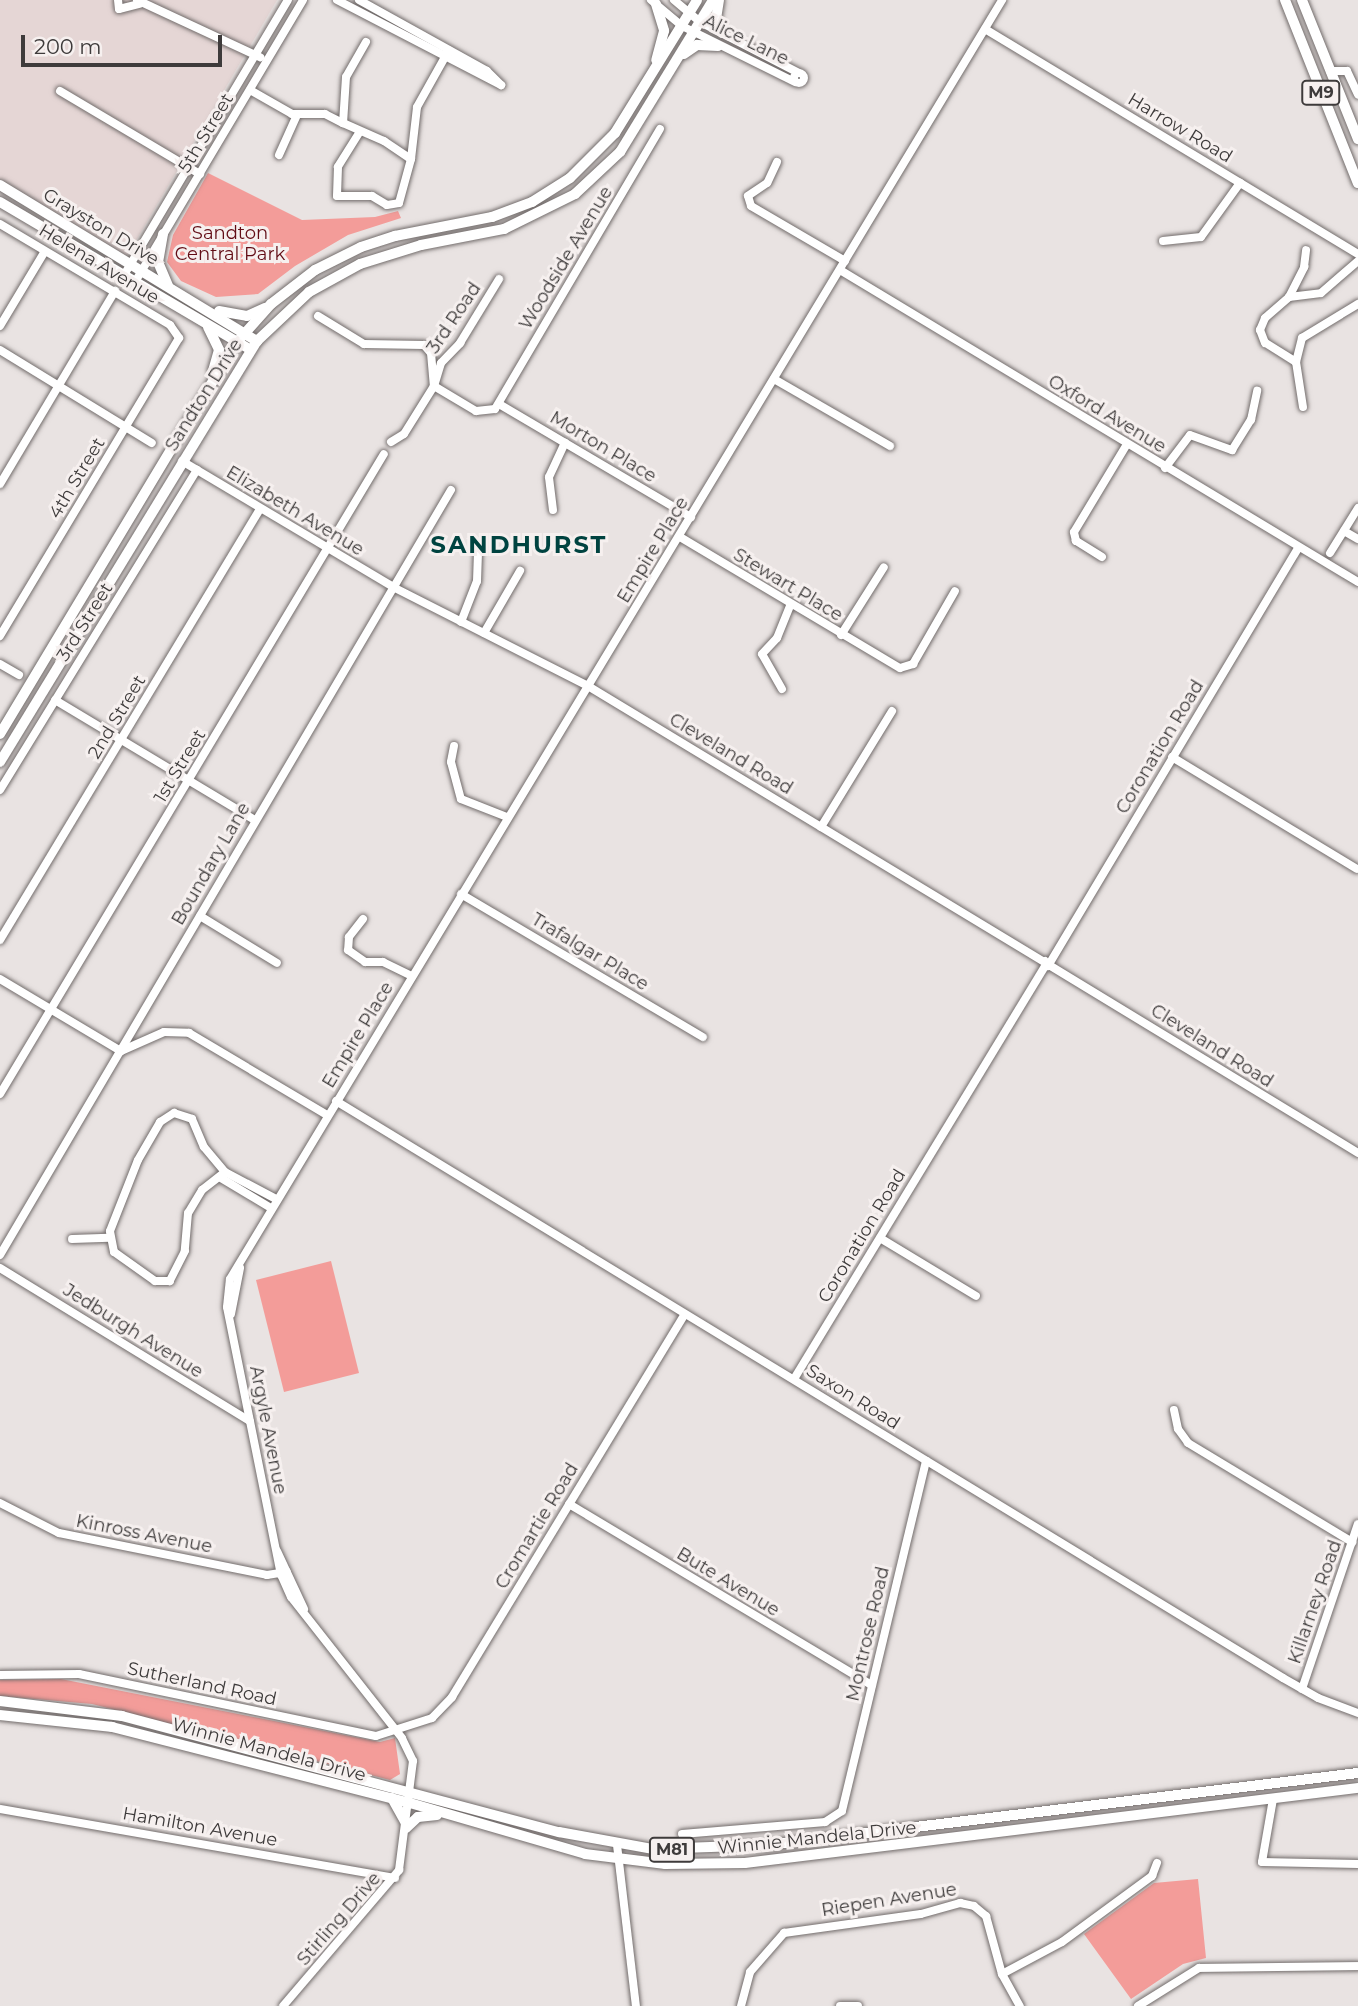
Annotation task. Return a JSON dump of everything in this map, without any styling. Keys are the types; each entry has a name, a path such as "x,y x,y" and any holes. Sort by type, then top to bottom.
{"main road":[{"name":"Sandton Drive","path":"0,734 238,341 271,304 315,270 361,247 394,236 492,218 542,196 603,149 639,99 697,0"},
{"name":"Sandton Drive","path":"0,762 253,345 309,292 360,264 421,245 504,229 575,194 620,152 713,0"},
{"path":"719,0 716,19 722,33"},
{"name":"M9","path":"1285,0 1358,183"},
{"name":"M9","path":"1302,0 1358,139"},
{"path":"1308,0 1311,22"},
{"path":"639,99 663,41 653,2"},
{"path":"673,68 691,48 718,46"},
{"name":"Grayston Drive","path":"0,185 245,332 253,345"},
{"name":"Grayston Drive","path":"0,202 205,323 238,341 253,345"},
{"path":"163,234 158,262 169,288"},
{"path":"193,301 247,316 271,304"},
{"path":"195,410 219,358 217,340 205,323"},
{"name":"Winnie Mandela Drive","path":"0,1700 122,1716 617,1845 681,1851 729,1849 1358,1773"},
{"name":"Winnie Mandela Drive","path":"0,1715 112,1727 410,1802 617,1861 744,1863 1358,1788"},
{"path":"392,1798 406,1826 422,1815 448,1815"}],"street":[{"path":"118,0 119,9 138,2 267,61"},
{"name":"5th Street","path":"124,275 288,0"},
{"path":"337,0 428,50 447,54"},
{"path":"359,0 464,63"},
{"name":"Alice Lane","path":"653,2 682,26 718,46 797,77 700,22 674,0"},
{"name":"Empire Place","path":"327,1115 680,537 1002,0"},
{"name":"5th Street","path":"135,282 303,1"},
{"name":"Harrow Road","path":"985,29 1358,254"},
{"path":"343,123 346,77 366,42"},
{"path":"428,50 437,72"},
{"path":"359,133 338,167 337,196 372,196 387,205 399,203 411,159 417,107 447,54"},
{"path":"1331,74 1342,69 1351,78 1358,95"},
{"path":"250,90 297,115 325,114 359,133 384,141 411,159"},
{"path":"60,91 200,174"},
{"path":"279,155 297,115"},
{"name":"Woodside Avenue","path":"499,404 660,129"},
{"path":"777,162 767,183 748,195 751,206 845,261"},
{"path":"1163,241 1201,237 1240,183"},
{"name":"Helena Avenue","path":"0,224 115,292 178,334"},
{"path":"1296,362 1265,343 1259,330 1265,318 1289,297 1304,267 1306,250"},
{"path":"0,326 45,251"},
{"path":"1289,297 1321,293 1358,261"},
{"name":"Oxford Avenue","path":"840,270 1358,582"},
{"name":"3rd Road","path":"390,442 404,434 434,386 441,363 460,343 499,279"},
{"path":"0,484 115,292"},
{"path":"1303,407 1296,362 1302,338 1358,304"},
{"path":"318,316 364,344 424,345 431,353 434,386 480,412 499,404"},
{"name":"4th Street","path":"0,636 177,344 178,334"},
{"path":"0,350 152,443"},
{"path":"775,379 890,446"},
{"path":"1166,468 1190,435 1232,450 1251,420 1257,391"},
{"name":"Morton Place","path":"499,404 691,517"},
{"path":"553,510 549,477 565,442"},
{"path":"1101,557 1076,541 1074,533 1127,444"},
{"name":"1st Street","path":"0,1094 384,454"},
{"name":"Elizabeth Avenue","path":"182,461 393,587"},
{"name":"3rd Street","path":"0,790 197,470"},
{"name":"Boundary Lane","path":"0,1255 121,1051 136,1020 451,490"},
{"path":"1330,553 1358,508"},
{"name":"2nd Street","path":"0,940 260,509"},
{"path":"1344,531 1358,539"},
{"name":"Stewart Place","path":"680,537 900,668 913,664 955,591"},
{"name":"Coronation Road","path":"794,1379 1298,548"},
{"path":"461,622 477,581 478,551"},
{"path":"841,635 884,566"},
{"path":"484,633 520,571"},
{"name":"Cleveland Road","path":"393,587 588,686 1358,1153"},
{"path":"782,689 762,654 777,638 790,604"},
{"path":"0,664 19,675"},
{"path":"55,700 255,820"},
{"path":"821,827 892,710"},
{"path":"454,746 451,762 461,799 507,817"},
{"path":"1172,757 1357,869"},
{"name":"Trafalgar Place","path":"461,894 703,1037"},
{"path":"200,916 277,963"},
{"path":"363,919 349,937 348,950 365,962 383,962 412,976"},
{"path":"0,979 121,1051 176,1030 189,1033 327,1115"},
{"path":"136,1020 142,1031 152,1037"},
{"name":"Saxon Road","path":"336,1101 1302,1689 1358,1713"},
{"path":"109,1238 138,1160 166,1116 179,1113 192,1119 204,1147 223,1175 271,1208"},
{"name":"Argyle Avenue","path":"327,1115 243,1255 227,1292 230,1320 274,1545 284,1573 303,1609 397,1731 412,1756 410,1802"},
{"path":"223,1175 276,1199"},
{"path":"109,1238 121,1259 155,1280 170,1281 185,1251 188,1213 202,1190 223,1175"},
{"path":"72,1239 109,1238"},
{"path":"880,1238 976,1296"},
{"name":"Jedburgh Avenue","path":"0,1268 250,1421"},
{"name":"Cromartie Road","path":"397,1731 425,1722 446,1707 684,1315"},
{"path":"1174,1410 1178,1429 1188,1443 1352,1542"},
{"name":"Montrose Road","path":"682,1834 759,1823 825,1822 839,1815 926,1461"},
{"name":"Kinross Avenue","path":"0,1503 59,1533 284,1573"},
{"name":"Bute Avenue","path":"569,1504 872,1685"},
{"name":"Killarney Road","path":"1302,1689 1358,1524"},
{"name":"Sutherland Road","path":"0,1675 79,1674 363,1734 397,1731"},
{"path":"1273,1798 1262,1862 1358,1864"},
{"name":"Stirling Drive","path":"283,2006 395,1878 410,1802"},
{"name":"Hamilton Avenue","path":"0,1809 395,1878"},
{"path":"617,1845 636,2006"},
{"path":"1002,1975 1062,1942 1152,1876 1157,1863"},
{"name":"Riepen Avenue","path":"741,2006 750,1972 785,1933 921,1914 960,1903 974,1906 986,1916 1002,1975 1020,2006"},
{"path":"1138,2006 1199,1968 1358,1966"},
{"path":"840,2006 858,2006"}],"shaded area":[{"path":"0,0 277,0 127,256 0,181"}],"green space":[{"name":"Sandton Central Park","path":"208,173 302,220 375,217 398,211 401,218 348,235 295,266 258,294 216,297 181,281 167,262 173,235"},
{"path":"331,1261 359,1373 284,1392 256,1280"},
{"path":"61,1679 380,1742 395,1738 400,1774 390,1780 92,1704 0,1696 0,1680"},
{"path":"1198,1879 1206,1958 1183,1964 1131,1999 1084,1934 1154,1883"}],"district":[{"name":"SANDHURST","path":"519,545"}]}
